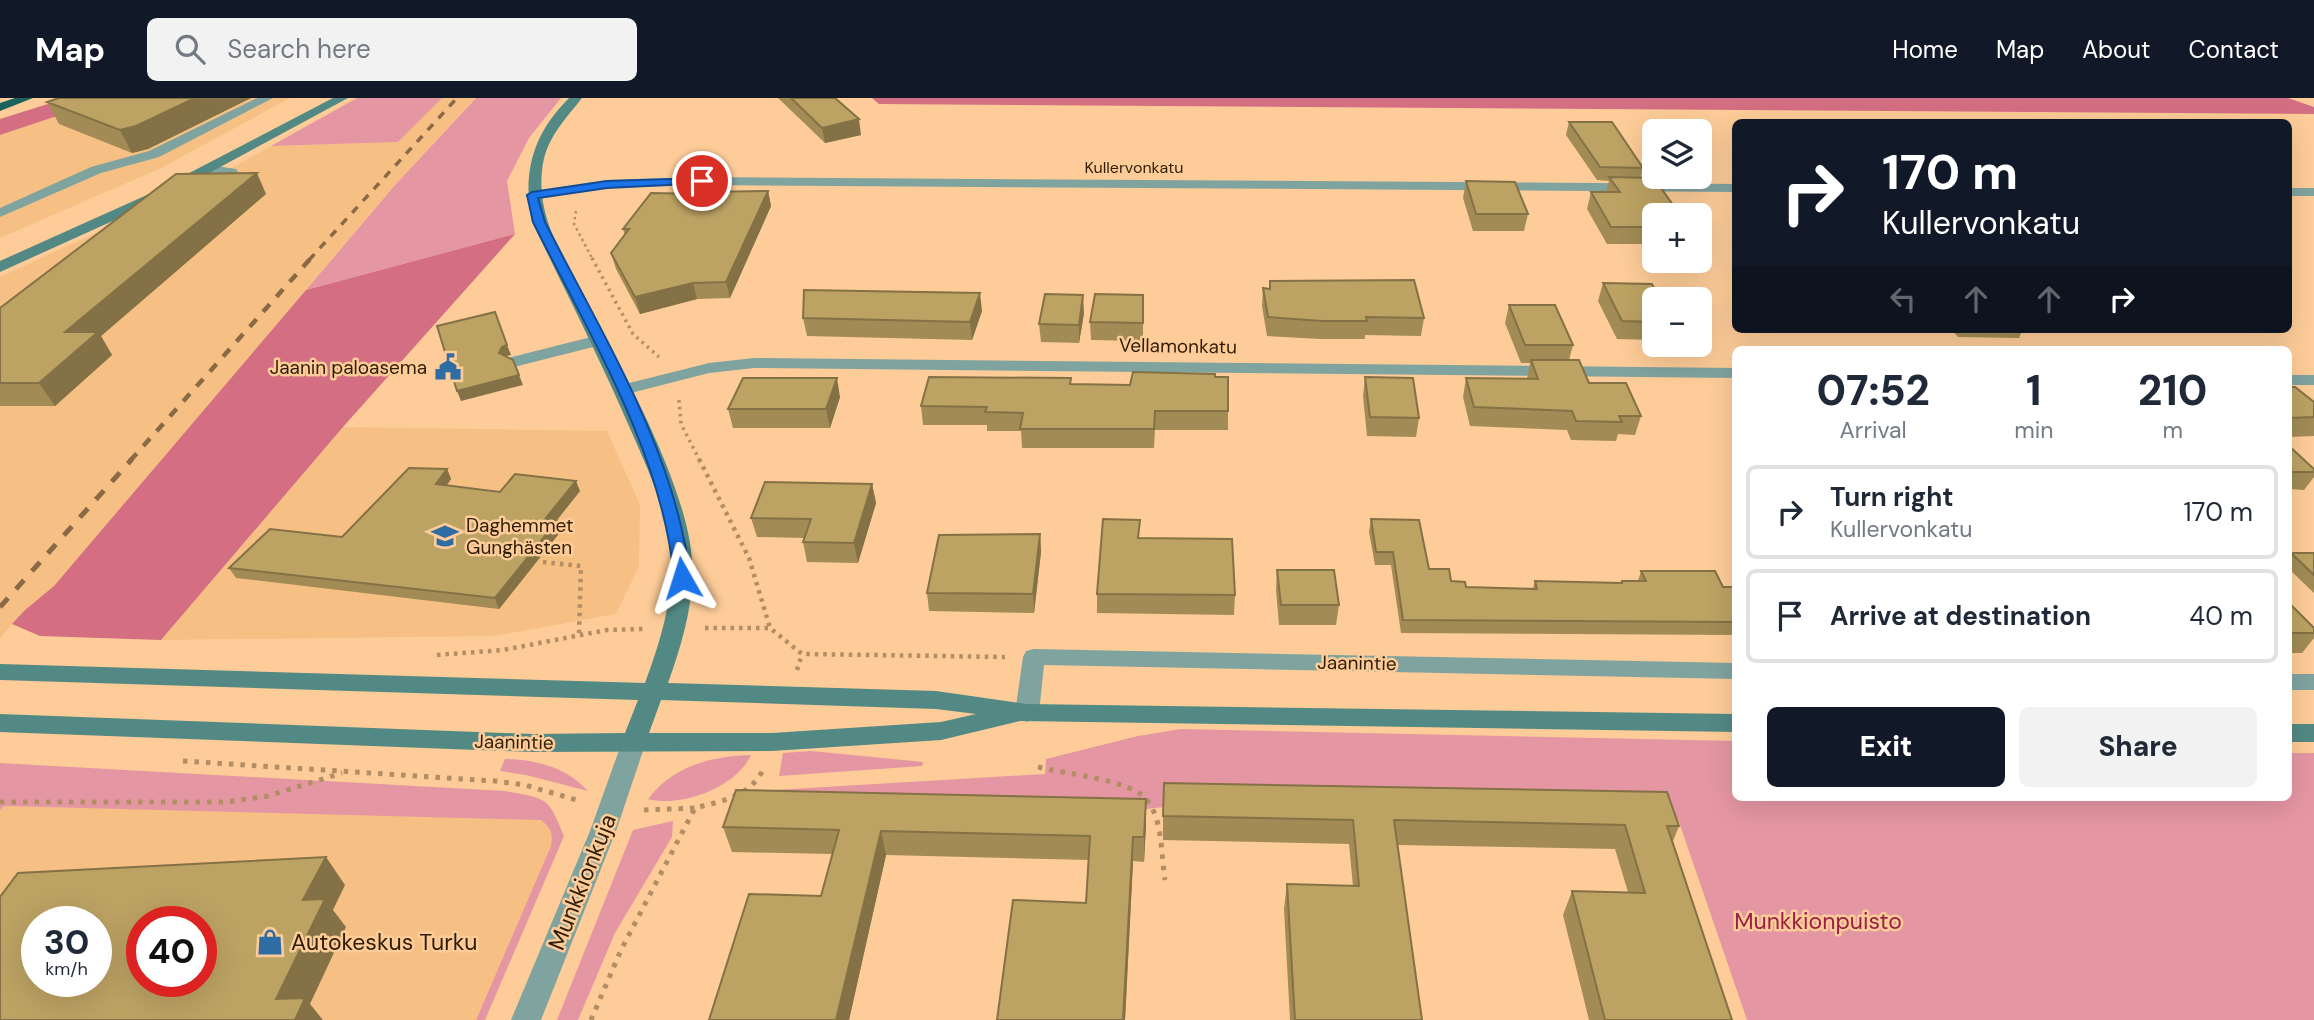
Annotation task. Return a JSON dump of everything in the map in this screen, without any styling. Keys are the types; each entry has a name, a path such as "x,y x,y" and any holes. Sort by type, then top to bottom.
{"highway":[{"path":"0,107 27,98"}],"main road":[{"path":"0,267 210,169 342,98"},
{"path":"576,98 556,118 542,143 535,162 532,195 539,222 623,390 670,507 679,546 682,578 674,628 634,742"},
{"name":"Jaanintie","path":"0,672 936,701 1027,713 1732,723"},
{"name":"Jaanintie","path":"0,723 363,738 772,742 941,731 1027,713"},
{"path":"2292,733 2314,733"}],"street":[{"path":"0,213 96,170 154,154 267,98"},
{"path":"210,169 231,172"},
{"name":"Kullervonkatu","path":"532,195 617,184 702,181 1732,188"},
{"path":"2292,192 2314,192"},
{"path":"514,362 599,340"},
{"name":"Vellamonkatu","path":"623,390 709,369 773,362 1732,373"},
{"path":"2292,380 2314,380"},
{"path":"1027,713 1034,657"},
{"name":"Jaanintie","path":"1034,657 1732,671"},
{"path":"2292,682 2314,682"},
{"name":"Munkkionkuja","path":"526,1020 603,831 634,742"}],"path":[{"path":"579,204 574,224 594,264 633,334 660,357"},
{"path":"679,388 681,424 749,558 770,628 802,654 1034,657"},
{"path":"543,562 581,566 579,634"},
{"path":"744,628 770,628"},
{"path":"1038,767 1122,786 1146,797 1152,809 1165,880"},
{"path":"0,802 226,802 268,796 346,772 495,781 525,785 584,802"},
{"path":"642,810 695,808 752,789 761,779"},
{"path":"591,1020 621,950 695,808"}],"shaded area":[{"path":"67,98 111,98 0,135 0,119"},
{"path":"111,98 290,98 161,168 0,238 0,135"},
{"path":"442,98 475,98 396,184 54,586 25,610 0,638 0,277 208,181 271,146 398,142"},
{"path":"872,98 2288,98 2314,107 2314,114 879,104"},
{"path":"515,234 343,427 161,640 40,636 12,624 54,586 306,290"},
{"name":"Daghemmet Gunghästen","path":"343,427 607,431 640,505 639,566 616,614 494,636 161,640"},
{"path":"3,806 529,818 541,820 549,826 553,835 551,846 476,1020 0,1020 0,810"}],"green space":[{"path":"357,98 442,98 398,142 271,146"},
{"path":"476,98 561,98 529,138 507,181 515,234 306,290 396,184"},
{"name":"Munkkionpuisto","path":"1181,729 1732,741 1732,801 2292,801 2292,753 2314,753 2314,1020 1747,1020 1678,819 1164,807 1043,821 741,814 774,790 1045,774 1046,759 1138,736"},
{"path":"811,751 923,762 922,766 779,776 783,753"},
{"path":"751,755 734,777 707,792 676,800 648,799 669,778 694,765"},
{"path":"505,759 550,766 570,776 588,791 500,771"},
{"path":"0,763 505,791 538,798 544,802 554,813 564,836 485,1020 476,1020 551,846 551,831 541,820 4,806 0,810"},
{"path":"673,821 672,837 615,933 578,1020 557,1020 633,830"}],"building":[{"path":"59,98 195,98 136,126 120,130 47,102"},
{"path":"791,98 835,98 859,119 822,128"},
{"path":"1569,122 1612,122 1642,168 1600,167"},
{"path":"257,173 65,332 98,332 39,383 0,383 0,308 176,174"},
{"path":"1609,177 1642,178 1642,189 1662,189 1672,203 1642,203 1642,227 1611,227 1591,192 1620,192"},
{"path":"1466,181 1515,182 1528,214 1476,214"},
{"path":"768,191 726,282 693,283 635,297 611,253 629,229 623,229 651,193"},
{"path":"1414,280 1424,318 1366,317 1367,321 1322,321 1268,317 1263,288 1270,289 1270,281"},
{"path":"1603,283 1652,284 1654,287 1642,287 1642,322 1622,321"},
{"path":"804,290 980,293 970,322 803,318"},
{"path":"1045,294 1083,295 1079,325 1039,324"},
{"path":"1095,294 1143,295 1143,323 1090,322"},
{"path":"1509,305 1555,305 1573,345 1525,345"},
{"path":"495,312 507,345 502,347 499,353 513,360 519,375 457,391 437,326"},
{"path":"1531,360 1579,360 1589,383 1626,383 1641,416 1619,416 1622,422 1576,421 1572,411 1474,407 1466,378 1538,379"},
{"path":"1133,372 1215,374 1215,377 1228,377 1228,411 1155,411 1154,429 1020,429 1023,413 985,412 987,407 921,406 929,377 1071,378 1070,384 1130,385"},
{"path":"1365,377 1413,378 1419,418 1370,417"},
{"path":"743,378 837,378 826,409 728,409"},
{"path":"2292,387 2314,402 2314,417 2292,418"},
{"path":"2292,449 2314,469 2314,472 2292,472"},
{"path":"409,468 447,469 436,484 500,492 515,474 576,481 541,524 557,521 495,598 229,568 270,529 342,537"},
{"path":"765,482 872,484 854,543 803,542 811,519 751,518"},
{"path":"1103,519 1140,520 1138,538 1232,539 1235,595 1097,594"},
{"path":"1371,519 1419,520 1429,569 1449,569 1451,581 1465,582 1466,587 1537,589 1535,581 1622,583 1646,581 1641,571 1715,571 1723,587 1732,587 1732,622 1403,620 1393,552 1376,552"},
{"path":"1040,534 1033,594 927,593 939,535"},
{"path":"2292,553 2314,553 2314,575 2292,554"},
{"path":"1277,570 1334,570 1339,605 1281,605"},
{"path":"2292,606 2314,628 2314,633 2292,633"},
{"path":"1164,783 1667,792 1679,826 1667,826 1732,1020 1605,1020 1572,891 1645,893 1625,825 1394,820 1422,1020 1295,1020 1287,884 1359,886 1353,820 1163,816"},
{"path":"736,790 1146,799 1144,837 1133,837 1123,1020 997,1020 1013,900 1086,903 1090,836 881,831 836,1020 709,1020 749,894 821,896 839,830 723,827"},
{"path":"326,857 303,900 325,899 276,999 305,998 295,1020 0,1020 0,897 18,873"}],"railway":[{"path":"309,260 457,98"},
{"path":"130,461 311,258"},
{"path":"0,607 132,459"}],"place":[{"name":"Jaanin paloasema","path":"448,367"},
{"name":"Daghemmet Gunghästen","path":"445,536"},
{"name":"Autokeskus Turku","path":"270,942"}],"route":[{"path":"682,578 679,546 670,507 654,461 599,340 539,222 532,195 607,184 702,181"}]}
